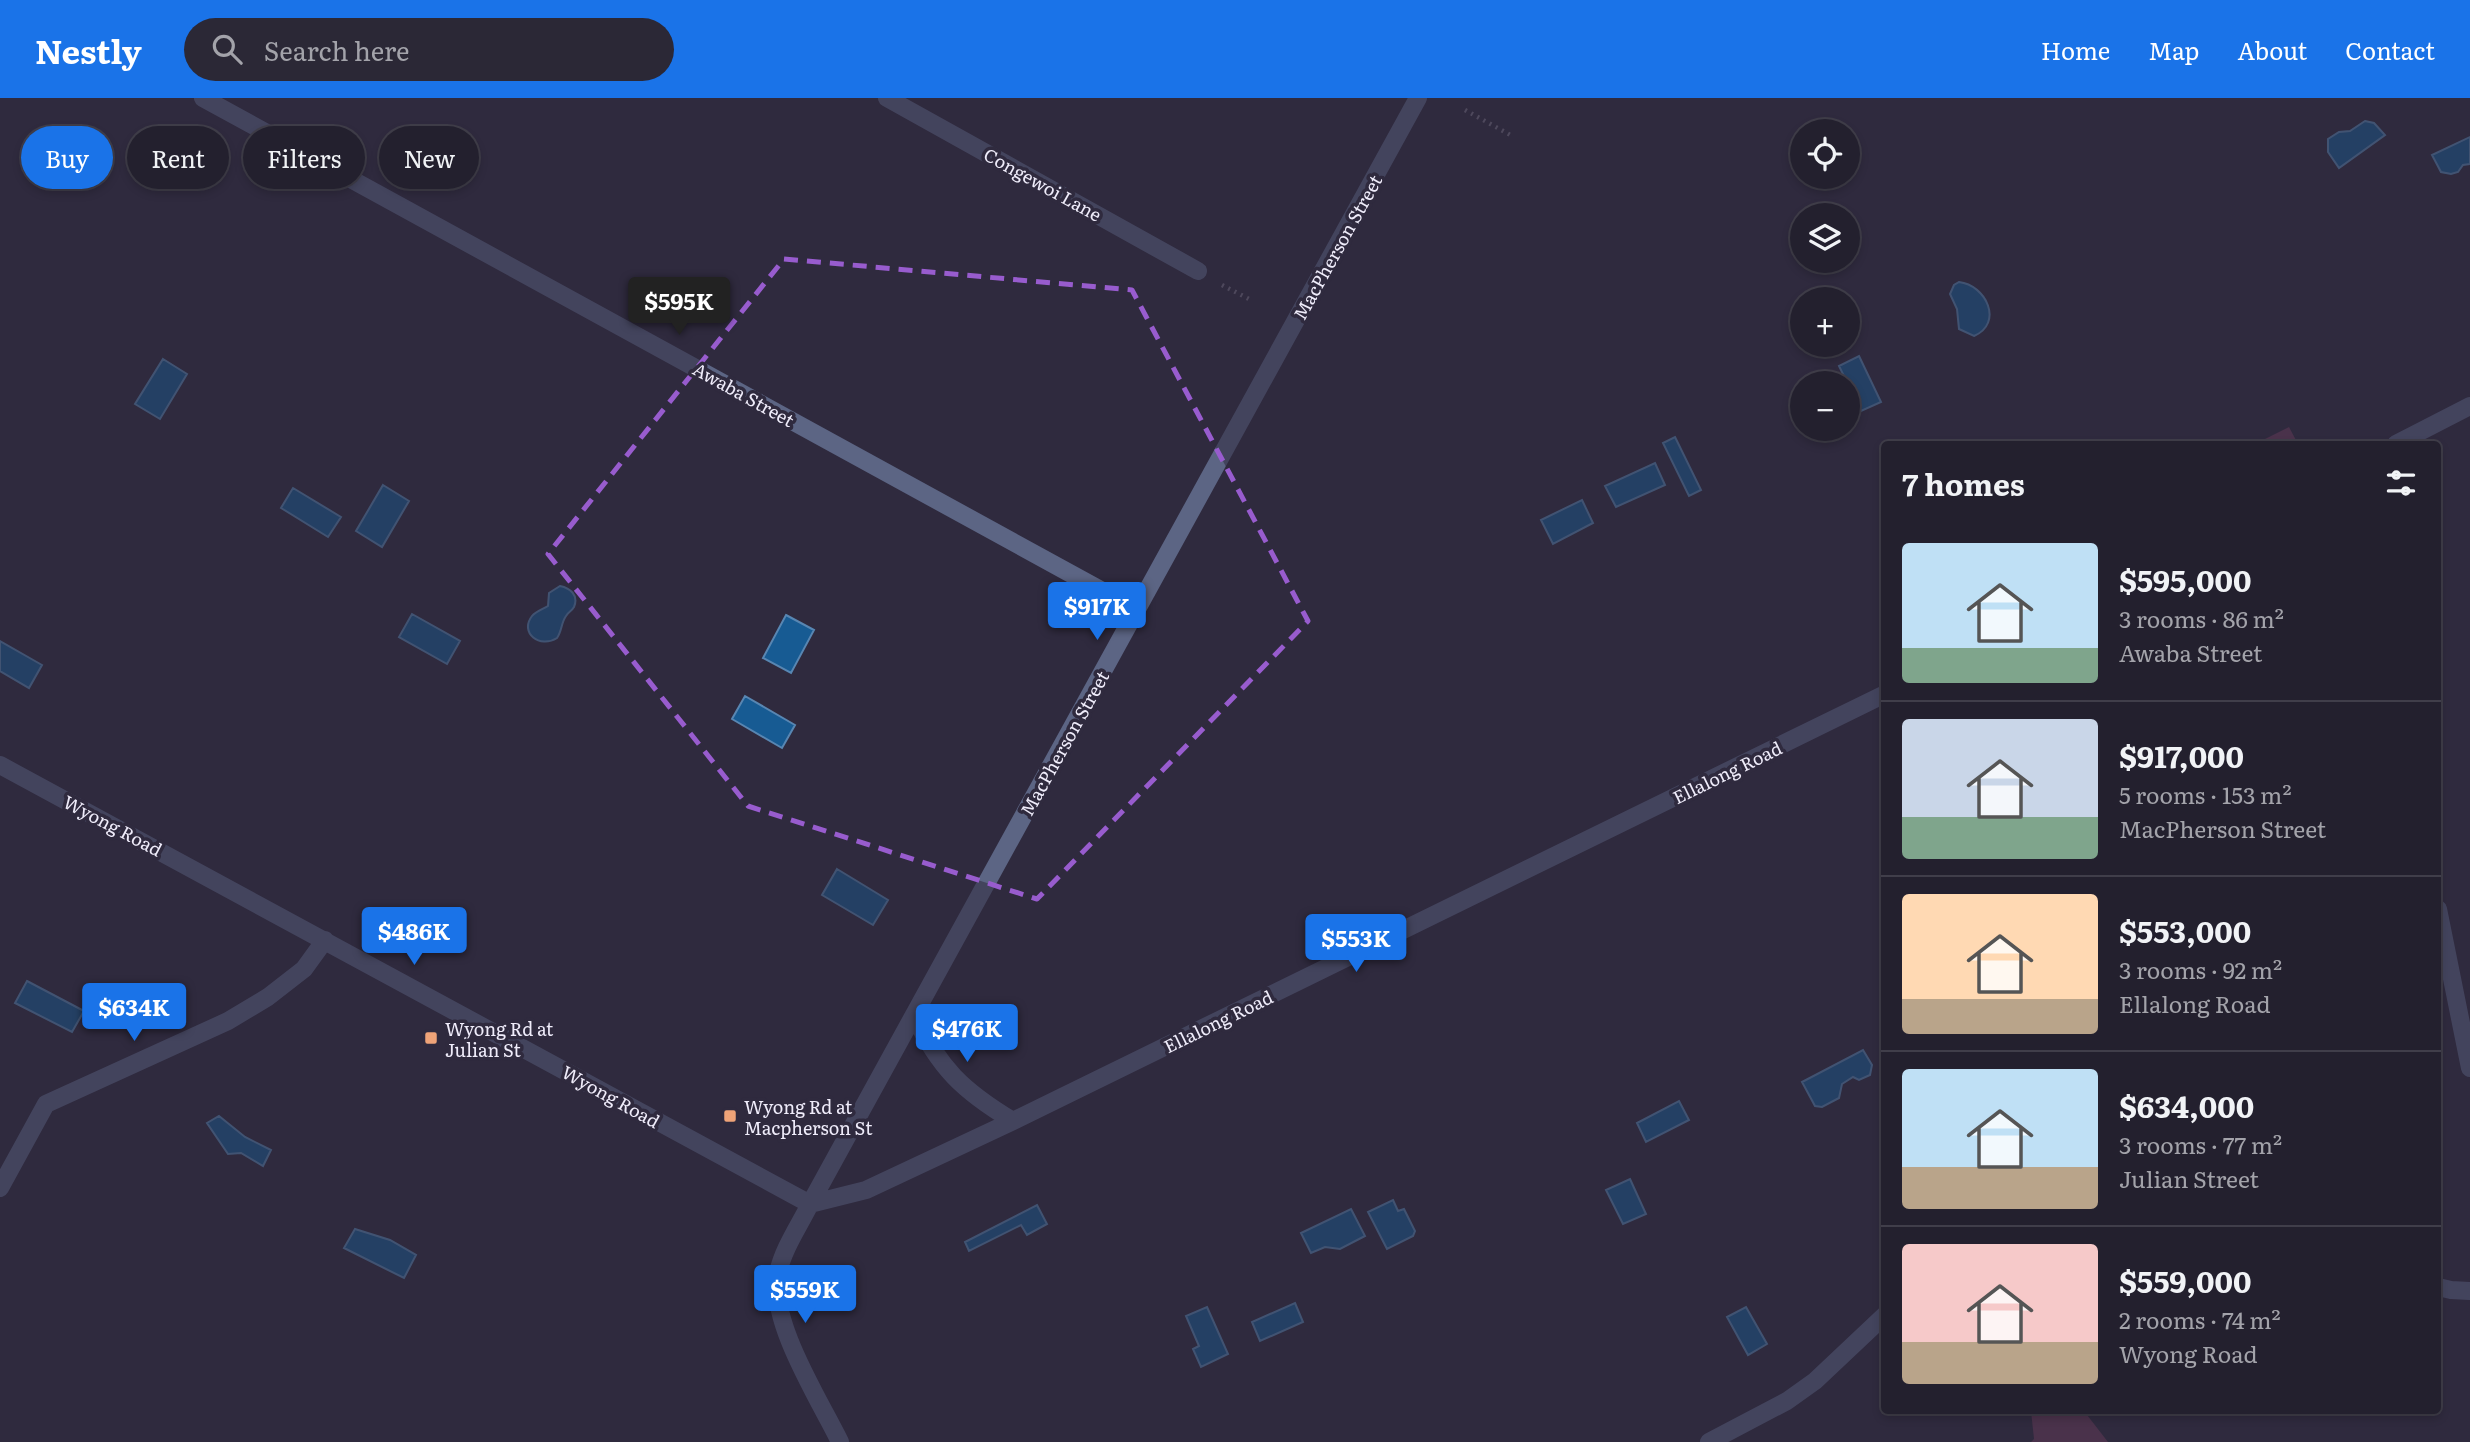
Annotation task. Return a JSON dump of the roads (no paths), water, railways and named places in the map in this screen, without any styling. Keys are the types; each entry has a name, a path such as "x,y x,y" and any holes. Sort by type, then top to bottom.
{"street":[{"name":"Awaba Street","path":"203,98 1137,610"},
{"name":"Congewoi Lane","path":"887,98 1198,271"},
{"name":"MacPherson Street","path":"810,1204 1418,98"},
{"path":"2402,441 2470,406"},
{"name":"Ellalong Road","path":"810,1204 866,1190 1013,1121 1881,696"},
{"name":"Wyong Road","path":"0,765 810,1204"},
{"path":"2441,924 2470,1068"},
{"path":"0,1188 46,1104 228,1021 304,969 325,940"},
{"path":"914,1015 929,1045 949,1074 984,1104 1013,1121"},
{"path":"810,1204 778,1271 776,1292 788,1338 840,1442"},
{"path":"2441,1287 2470,1291"},
{"path":"1709,1442 1787,1401 1815,1381 1881,1319"}],"water":[{"path":"2365,121 2374,123 2385,135 2339,168 2328,152 2328,139 2339,132 2350,131"},
{"path":"2470,137 2470,164 2463,165 2458,172 2451,174 2441,172 2432,155"},
{"path":"1959,282 1977,290 1988,305 1988,322 1983,330 1974,336 1959,329 1957,309 1950,294 1954,285"},
{"path":"1859,357 1881,402 1861,411 1860,371 1841,371 1839,366"},
{"path":"163,359 187,374 160,419 135,404"},
{"path":"1675,437 1701,490 1689,496 1663,443"},
{"path":"1655,463 1665,485 1616,507 1605,486"},
{"path":"383,485 409,501 382,547 356,531"},
{"path":"293,488 341,517 328,537 281,508"},
{"path":"1582,500 1593,523 1553,544 1541,520"},
{"path":"560,586 573,593 574,607 564,619 557,638 544,642 538,640 530,633 529,622 534,614 548,606 549,593"},
{"path":"412,614 460,641 447,664 399,637"},
{"path":"786,615 814,630 791,673 763,658"},
{"path":"0,641 42,665 29,688 0,671"},
{"path":"745,696 795,725 782,748 732,719"},
{"path":"837,869 888,900 873,925 822,895"},
{"path":"27,981 84,1011 72,1032 15,1003"},
{"path":"1863,1050 1872,1065 1870,1075 1859,1080 1853,1077 1842,1084 1839,1098 1822,1107 1815,1106 1802,1082"},
{"path":"1679,1101 1689,1120 1646,1142 1637,1123"},
{"path":"219,1116 245,1137 271,1150 263,1166 241,1153 228,1154 207,1123"},
{"path":"1630,1179 1646,1214 1623,1224 1606,1190"},
{"path":"1393,1200 1398,1211 1404,1209 1415,1231 1413,1236 1387,1249 1368,1212"},
{"path":"1037,1205 1047,1224 1027,1235 1021,1225 969,1251 965,1242"},
{"path":"1351,1209 1365,1236 1340,1249 1325,1247 1311,1253 1301,1233"},
{"path":"355,1229 390,1240 416,1255 404,1278 344,1248"},
{"path":"1295,1303 1303,1322 1260,1341 1252,1322"},
{"path":"1207,1307 1228,1354 1201,1367 1193,1349 1199,1346 1186,1316"},
{"path":"1746,1307 1767,1344 1748,1355 1727,1317"}],"place":[{"name":"Wyong Rd at Julian St","path":"431,1038"},
{"name":"Wyong Rd at Macpherson St","path":"730,1116"}]}
